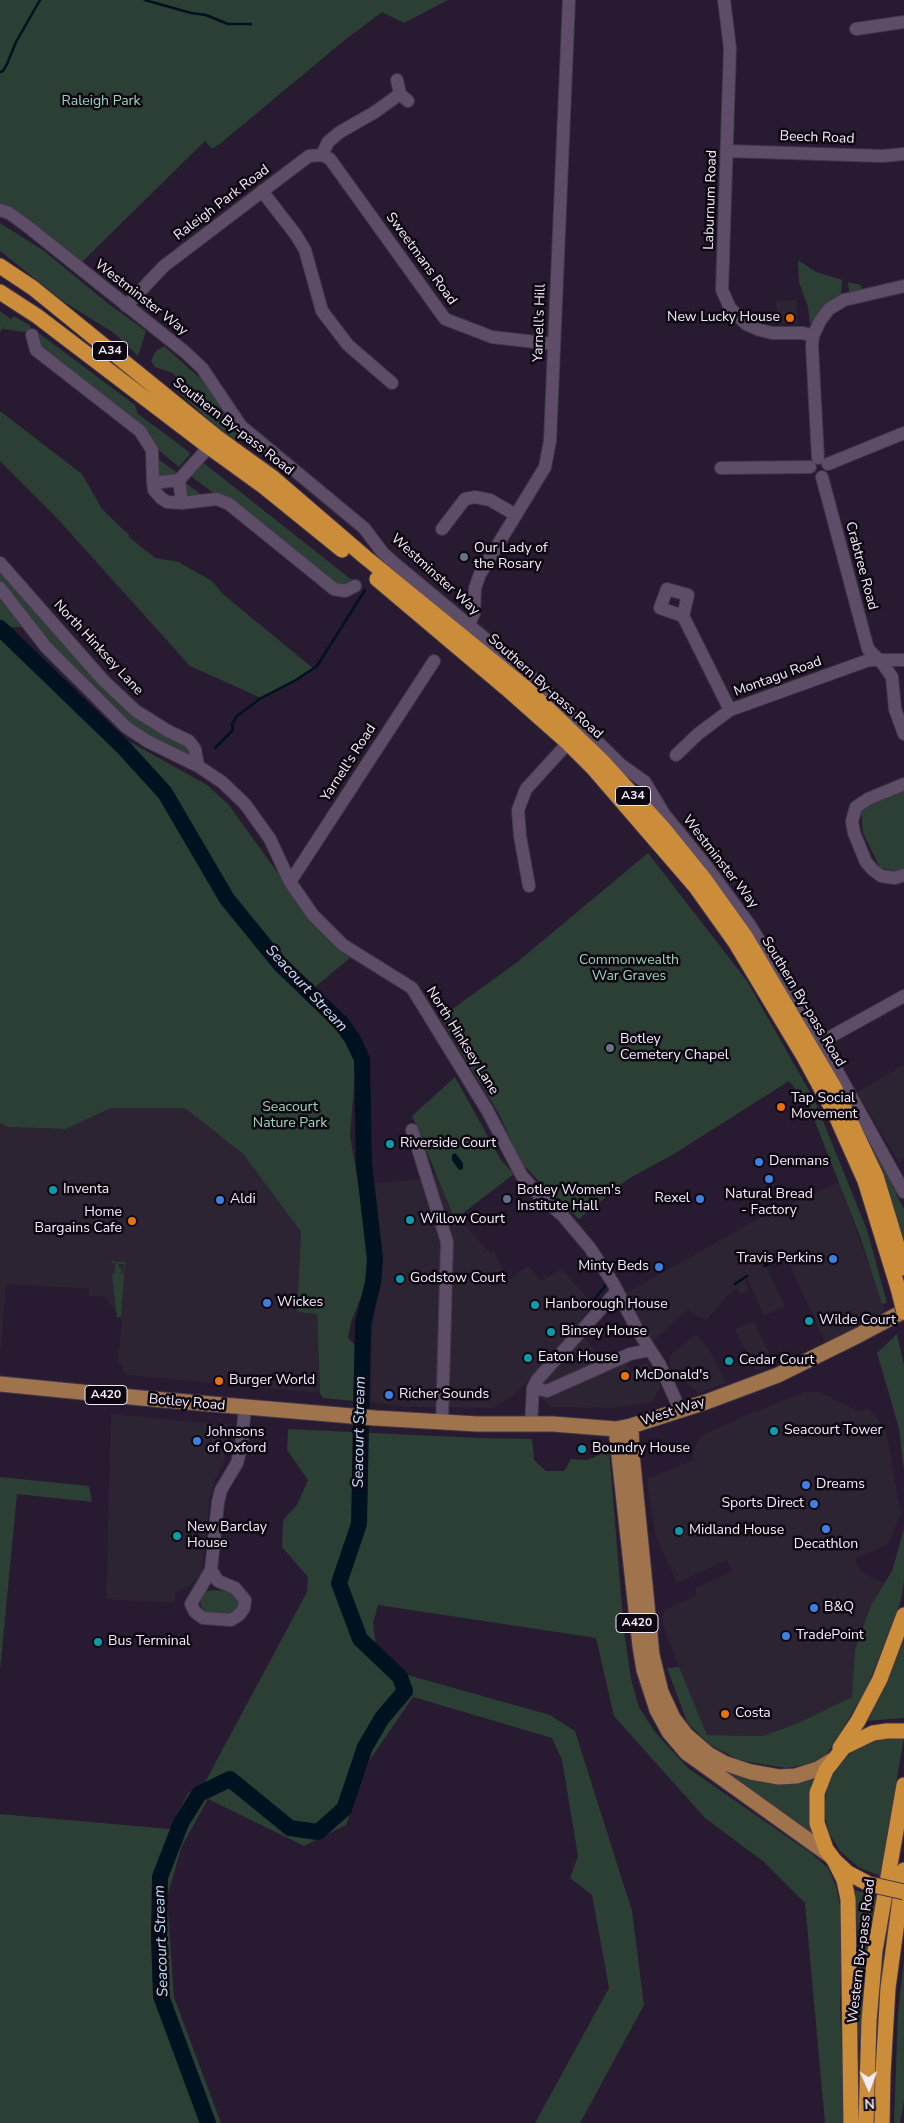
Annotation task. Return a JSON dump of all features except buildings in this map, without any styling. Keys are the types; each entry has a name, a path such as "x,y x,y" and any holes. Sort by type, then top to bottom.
{"highway":[{"path":"0,257 33,288"},
{"name":"Southern By-pass Road","path":"0,266 33,288 218,438 272,477 364,557 528,690 591,750 663,828 705,880 745,936 834,1087 876,1176 904,1268"},
{"name":"Southern By-pass Road","path":"0,292 37,316 209,448 278,498 506,688 600,776 695,886 735,942 836,1116 865,1181 904,1311"},
{"path":"851,2123 848,1899 844,1880 819,1831 816,1807 819,1785 858,1721 880,1679 904,1615"},
{"path":"832,1761 844,1747 858,1739 880,1732 900,1731"},
{"name":"Western By-pass Road","path":"866,2123 869,2021 875,1951 904,1784"},
{"path":"833,1859 848,1873 870,1884 904,1892"},
{"path":"882,2123 888,1988 904,1870"}],"main road":[{"name":"West Way","path":"887,1319 904,1306"},
{"name":"West Way","path":"375,1418 616,1429 632,1426 778,1375 904,1311"},
{"name":"Botley Road","path":"0,1384 245,1408 375,1418"},
{"name":"A420","path":"632,1426 632,1454 650,1641 660,1687 673,1718 686,1735 708,1754 724,1763 751,1772 779,1777 796,1776 818,1769 832,1761"},
{"name":"A420","path":"616,1429 640,1646 644,1670 657,1710 669,1732 687,1753 833,1859"}],"street":[{"name":"Yarnell's Hill","path":"468,626 474,613 475,588 480,574 545,467 550,440 569,0"},
{"name":"Laburnum Road","path":"724,0 730,48 722,290 730,308 746,324 772,333 803,333 813,336"},
{"path":"856,29 904,22"},
{"path":"322,155 328,142 340,132 404,98 397,80"},
{"name":"Beech Road","path":"728,151 882,156 904,154"},
{"name":"Sweetmans Road","path":"322,155 330,158 445,319 492,337 554,344"},
{"name":"Raleigh Park Road","path":"126,306 164,266 309,156 322,155"},
{"path":"262,191 296,235 305,250 322,311 348,345 392,383"},
{"name":"Westminster Way","path":"0,210 10,213 185,352 202,368 241,426 364,528 383,553 468,626 534,678 621,765 645,782 664,814 704,863 749,924 821,1042 904,1192"},
{"path":"819,463 813,336 820,321 828,309 844,300 904,286"},
{"path":"32,335 36,350 140,430 152,450 152,483 154,490 161,498 167,502 182,503 217,499 228,504 334,588 345,590 355,586"},
{"path":"721,468 819,463 904,433"},
{"path":"152,483 179,480 209,448"},
{"name":"Crabtree Road","path":"819,463 828,472 822,477 868,649 892,677 895,708 904,734"},
{"path":"179,480 182,503"},
{"path":"442,528 465,499 475,497 490,500 516,515"},
{"name":"North Hinksey Lane","path":"0,563 103,680 136,711 168,731 189,741 195,749 198,766"},
{"name":"North Hinksey Lane","path":"0,588 46,647 126,726 147,741 198,766 222,782 245,804 270,839 290,882 313,915 343,945 412,988 487,1110 522,1176 539,1195 563,1216 590,1248 660,1365 680,1410"},
{"path":"683,616 730,710"},
{"name":"Montagu Road","path":"676,756 698,734 730,710 869,660 904,660"},
{"name":"Yarnell's Road","path":"290,882 434,661"},
{"path":"529,886 520,836 518,810 526,789 568,744"},
{"path":"904,784 868,799 856,807 852,821 866,862 873,870 881,876 895,878 904,875"},
{"path":"821,1042 904,996"},
{"path":"412,1130 447,1242 442,1422"},
{"path":"531,1424 533,1388 537,1380 617,1291"},
{"path":"533,1388 547,1391 630,1354 650,1350"},
{"path":"211,1570 218,1581 235,1588 245,1600 244,1608 239,1615 231,1620 203,1618 195,1612 192,1604 211,1570 218,1502 221,1490 237,1463 241,1448 245,1408"}],"shaded area":[{"path":"797,300 797,323 777,323 776,301"},
{"path":"904,1065 904,1159 899,1163 857,1092"},
{"path":"111,1108 184,1108 244,1155 301,1232 297,1312 317,1314 320,1393 126,1375 118,1361 122,1320 105,1297 88,1296 89,1289 6,1284 0,1357 0,1123 7,1127 66,1129"},
{"path":"436,1173 453,1215 458,1217 490,1253 495,1252 507,1281 528,1266 541,1281 562,1269 589,1300 584,1308 589,1310 546,1362 514,1395 493,1408 405,1407 371,1402 372,1334 381,1257 375,1183 423,1179"},
{"path":"839,1182 885,1310 864,1324 825,1342 785,1254 765,1264 785,1307 764,1315 747,1279 745,1282 749,1289 741,1295 736,1288 706,1320 687,1310 653,1341 642,1329 626,1293 765,1215"},
{"path":"754,1321 774,1364 756,1371 735,1329"},
{"path":"696,1333 710,1351 726,1383 698,1393 670,1369 669,1357"},
{"path":"583,1335 601,1359 613,1362 629,1354 630,1362 627,1364 631,1372 646,1363 659,1380 660,1387 652,1402 612,1408 551,1407 539,1396 543,1380"},
{"path":"803,1392 819,1392 861,1412 868,1409 877,1418 886,1432 901,1514 888,1544 855,1559 860,1571 884,1583 871,1605 855,1649 853,1697 796,1724 762,1736 706,1735 666,1634 662,1618 665,1610 696,1595 696,1588 732,1571 727,1560 677,1583 655,1535 647,1479 693,1460 695,1447 701,1436"},
{"path":"111,1414 232,1424 225,1460 215,1480 210,1498 202,1571 200,1576 185,1589 176,1592 175,1603 106,1599"}],"green space":[{"name":"Raleigh Park","path":"0,0 448,0 404,23 382,12 346,39 221,143 212,149 205,141 82,262 0,204"},
{"path":"0,223 44,251 110,305 146,331 138,356 114,333 64,302 0,251"},
{"path":"798,260 816,272 842,280 841,296 815,323 810,323 808,307 799,282"},
{"path":"848,282 861,285 862,291 849,293"},
{"path":"0,311 11,319 14,316 31,326 29,330 25,332 3,329 9,321 0,332"},
{"path":"36,331 135,405 138,414 188,451 190,454 179,467 39,350"},
{"path":"164,346 200,378 213,395 226,418 243,438 234,443 177,391 180,382 173,373 155,367 151,361 156,351"},
{"path":"0,411 82,474 102,509 129,537 155,558 180,562 212,581 224,595 314,669 261,698 190,666 55,516 0,461"},
{"path":"155,457 179,474 156,478"},
{"path":"199,462 205,464 357,584 344,588 331,582 188,474"},
{"path":"183,481 205,497 185,499"},
{"path":"0,563 103,680 189,741 198,766 126,727 0,588"},
{"path":"0,600 3,603 23,627 0,627"},
{"name":"Seacourt Nature Park","path":"0,628 124,748 165,793 227,899 280,964 327,1011 323,1015 336,1024 347,1039 356,1061 350,1136 369,1244 370,1275 351,1322 348,1338 355,1345 353,1401 323,1398 320,1393 317,1314 297,1312 301,1232 244,1155 204,1123 184,1108 111,1108 66,1129 7,1127 0,1123"},
{"path":"121,737 207,785 228,804 312,920 340,951 350,958 310,991 281,958 220,880 168,786 154,777"},
{"path":"904,788 904,871 902,872 880,868 863,833 861,811"},
{"name":"Commonwealth War Graves","path":"648,853 747,981 815,1101 867,1230 887,1303 882,1304 861,1239 809,1106 789,1081 674,1154 628,1179 579,1219 555,1199 520,1161 499,1114 440,1018 516,963"},
{"path":"455,1077 501,1160 514,1174 458,1217 453,1215 412,1116"},
{"path":"855,1115 898,1191 896,1194 904,1209 904,1245"},
{"path":"113,1258 113,1262 125,1262 121,1317 117,1317 112,1273 115,1273 115,1264 119,1265 119,1268 122,1269 121,1274 123,1274 124,1264 111,1263"},
{"path":"897,1334 904,1365 904,1471 899,1428 877,1353"},
{"path":"288,1429 532,1439 534,1460 546,1471 564,1471 571,1459 587,1460 599,1455 601,1444 609,1449 624,1631 631,1679 639,1707 655,1732 688,1768 812,1854 828,1868 836,1886 842,1917 840,2009 845,2123 825,2123 805,1903 764,1862 705,1818 614,1716 596,1638 378,1605 373,1623 376,1648 404,1674 550,1715 575,1731 632,1911 644,2005 580,2123 535,2123 609,1988 592,1895 570,1878 578,1856 562,1760 552,1738 413,1697 369,1761 346,1825 304,1846 208,1799 182,1846 167,1897 174,1997 221,2123 0,2123 0,1814 170,1829 188,1793 204,1784 307,1592 308,1577 282,1547 283,1520 297,1505 308,1480 287,1450"},
{"path":"0,1477 89,1486 92,1502 17,1494 0,1671"},
{"path":"904,1529 904,1581 901,1600 865,1692 827,1754 809,1764 787,1768 739,1760 709,1744 687,1722 667,1668 679,1667 707,1735 762,1736 796,1724 852,1697 855,1649 871,1605 892,1571"},
{"path":"212,1590 230,1591 241,1604 232,1614 206,1612 201,1607 200,1599 204,1592"},
{"path":"904,1640 904,1718 866,1721 892,1668"},
{"path":"904,1738 880,1876 858,1867 840,1851 828,1831 824,1807 828,1784 840,1763 858,1747 880,1739"},
{"path":"734,1774 781,1784 799,1783 816,1778 815,1832 812,1834 732,1778"},
{"path":"855,1890 877,1897 868,1948 859,2048 857,1999 859,1949"},
{"path":"904,1960 904,2100 900,2123 894,2123 898,2012"}],"water":[{"path":"455,1153 463,1163 463,1169 459,1170 452,1160 452,1155"}],"waterway":[{"path":"0,72 3,71 7,64 16,42 40,0"},
{"path":"145,0 191,13 206,15 228,24 251,24"},
{"path":"215,748 233,730 232,724 237,716 261,698 296,680 317,666 365,590"},
{"name":"Seacourt Stream","path":"0,628 124,748 165,793 227,899 280,964 341,1023 352,1038 362,1059 364,1165 375,1259 373,1283 363,1323 359,1524 339,1583 360,1639 400,1677 405,1691 382,1718 365,1747 344,1809 318,1832 290,1828 230,1779 199,1794 181,1823 160,1877 159,1938 161,1996 208,2123"},
{"path":"764,1266 784,1257"},
{"path":"735,1284 747,1276"},
{"path":"587,1308 606,1285"}],"place":[{"name":"New Lucky House","path":"790,318"},
{"name":"Our Lady of the Rosary","path":"464,557"},
{"name":"Botley Cemetery Chapel","path":"610,1048"},
{"name":"Tap Social Movement","path":"781,1107"},
{"name":"Riverside Court","path":"390,1144"},
{"name":"Denmans","path":"759,1162"},
{"name":"Natural Bread - Factory","path":"769,1179"},
{"name":"Inventa","path":"53,1190"},
{"name":"Botley Women's Institute Hall","path":"507,1199"},
{"name":"Rexel","path":"700,1199"},
{"name":"Aldi","path":"220,1200"},
{"name":"Willow Court","path":"410,1220"},
{"name":"Home Bargains Cafe","path":"132,1221"},
{"name":"Travis Perkins","path":"833,1259"},
{"name":"Minty Beds","path":"659,1267"},
{"name":"Godstow Court","path":"400,1279"},
{"name":"Wickes","path":"267,1303"},
{"name":"Hanborough House","path":"535,1305"},
{"name":"Wilde Court","path":"809,1321"},
{"name":"Binsey House","path":"551,1332"},
{"name":"Eaton House","path":"528,1358"},
{"name":"Cedar Court","path":"729,1361"},
{"name":"McDonald's","path":"625,1376"},
{"name":"Burger World","path":"219,1381"},
{"name":"Richer Sounds","path":"389,1395"},
{"name":"Seacourt Tower","path":"774,1431"},
{"name":"Johnsons of Oxford","path":"197,1441"},
{"name":"Boundry House","path":"582,1449"},
{"name":"Dreams","path":"806,1485"},
{"name":"Sports Direct","path":"814,1504"},
{"name":"Decathlon","path":"826,1529"},
{"name":"Midland House","path":"679,1531"},
{"name":"New Barclay House","path":"177,1536"},
{"name":"B&Q","path":"814,1608"},
{"name":"TradePoint","path":"786,1636"},
{"name":"Bus Terminal","path":"98,1642"},
{"name":"Costa","path":"725,1714"}]}
